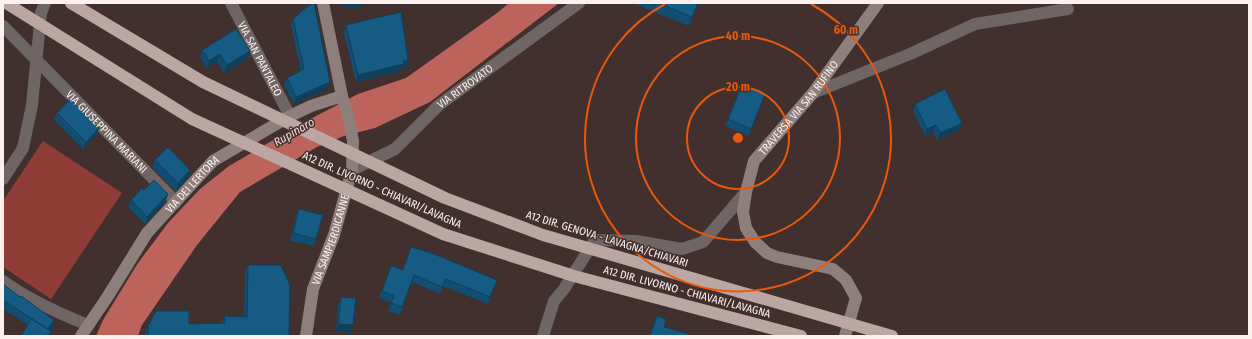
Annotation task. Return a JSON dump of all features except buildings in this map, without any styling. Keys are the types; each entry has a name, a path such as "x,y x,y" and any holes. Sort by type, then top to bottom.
{"highway":[{"name":"A12 DIR. LIVORNO - CHIAVARI/LAVAGNA","path":"6,3 192,119 443,234 574,276 801,336"},
{"name":"A12 DIR. GENOVA - LAVAGNA/CHIAVARI","path":"71,3 203,82 445,198 543,235 892,336"}],"main road":[{"name":"VIA SAMPIERDICANNE","path":"306,336 313,289 334,235 352,170 353,141 323,3"},
{"name":"TRAVERSA VIA SAN RUFINO","path":"845,336 856,298 846,280 833,269 777,257 767,253 755,242 746,228 743,212 746,192 754,161 813,93 878,3"},
{"name":"VIA DEI LERTORA","path":"81,336 147,233 213,161 290,116 311,106 342,96"}],"street":[{"path":"3,179 23,148 32,105 40,13 45,3"},
{"name":"VIA SAN PANTALEO","path":"231,3 290,116"},
{"name":"VIA RITROVATO","path":"352,170 395,149 439,105 579,3"},
{"path":"813,93 910,54 974,24 1068,9"},
{"name":"VIA GIUSEPPINA MARIANI","path":"3,26 176,202"},
{"path":"543,336 554,301 564,289 595,240 636,240 682,249 703,242 746,192"},
{"path":"3,281 18,292 54,311 88,325"}],"shaded area":[{"path":"43,141 122,193 51,299 3,267 3,201"}],"water":[{"name":"Rupinaro","path":"509,3 559,3 430,102 375,128 344,136 317,147 240,192 197,245 142,325 138,336 96,336 103,320 138,263 168,223 200,189 229,166 299,125 358,94 406,78"}]}
